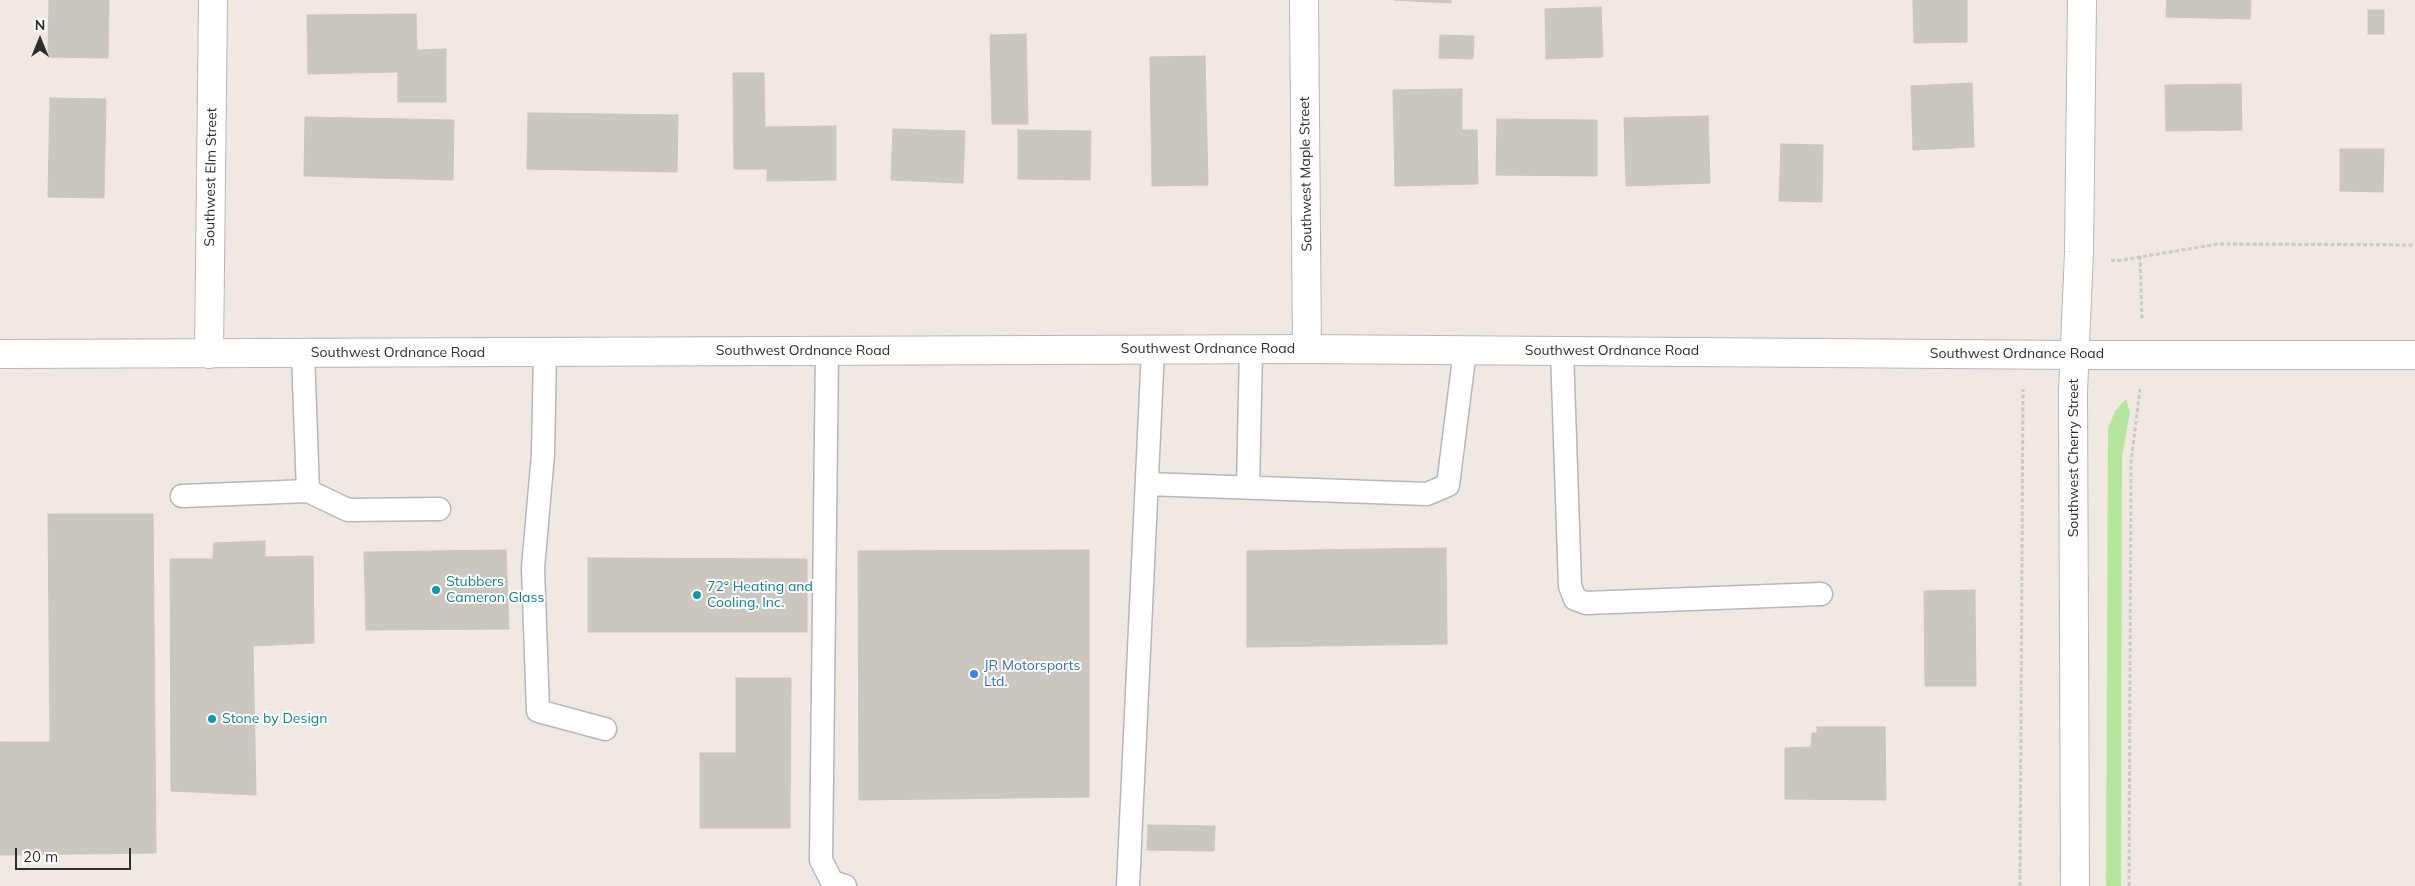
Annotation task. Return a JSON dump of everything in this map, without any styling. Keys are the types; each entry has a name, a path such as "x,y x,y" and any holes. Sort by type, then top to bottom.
{"street":[{"name":"Southwest Elm Street","path":"209,354 213,0"},
{"name":"Southwest Maple Street","path":"1304,0 1307,349"},
{"name":"Southwest Cherry Street","path":"2075,886 2075,355 2079,252 2082,0"},
{"name":"Southwest Ordnance Road","path":"0,354 1307,349 2075,355 2415,355"}],"lane":[{"path":"1128,886 1154,349"},
{"path":"1248,487 1250,349"},
{"path":"1147,484 1427,494 1448,485 1465,350"},
{"path":"1562,350 1570,586 1575,599 1586,603 1821,594"},
{"path":"826,351 821,860 836,885"},
{"path":"544,352 543,454 533,568 538,711 605,729"},
{"path":"303,354 308,491"},
{"path":"182,496 308,491 348,510 439,509"}],"path":[{"path":"2079,252 2116,261 2218,244 2415,244"},
{"path":"2129,886 2131,462 2143,355 2140,256"},
{"path":"2020,886 2023,354"}],"green space":[{"path":"2126,399 2130,412 2122,456 2121,886 2106,886 2108,428 2115,411"}],"building":[{"path":"49,0 109,0 108,58 48,57"},
{"path":"1394,0 1451,0 1451,3"},
{"path":"1913,0 1967,0 1967,42 1914,43"},
{"path":"2167,0 2251,0 2250,19 2166,17"},
{"path":"1601,7 1603,57 1546,59 1545,9"},
{"path":"2368,10 2384,10 2384,34 2368,34"},
{"path":"416,14 417,50 446,49 446,102 398,102 398,72 308,74 307,15"},
{"path":"1026,34 1028,124 992,124 990,35"},
{"path":"1440,35 1474,36 1473,59 1439,58"},
{"path":"1205,56 1208,185 1152,186 1150,57"},
{"path":"733,73 764,73 765,127 836,126 836,180 767,181 767,169 734,169"},
{"path":"1972,83 1974,147 1913,150 1911,86"},
{"path":"2241,84 2242,130 2166,131 2165,85"},
{"path":"1462,89 1462,130 1477,130 1478,184 1395,186 1393,90"},
{"path":"50,98 106,99 104,198 48,197"},
{"path":"528,113 678,115 677,172 527,169"},
{"path":"1708,116 1710,183 1626,186 1624,118"},
{"path":"305,117 454,120 453,180 304,176"},
{"path":"1497,119 1597,120 1597,176 1496,175"},
{"path":"893,129 965,131 963,183 891,180"},
{"path":"1018,130 1091,131 1090,180 1018,179"},
{"path":"1781,144 1823,145 1822,202 1779,201"},
{"path":"2340,149 2384,149 2383,192 2340,191"},
{"path":"48,514 153,514 156,853 0,855 0,742 50,742"},
{"name":"Stone by Design","path":"265,541 265,557 313,556 314,643 253,646 256,795 171,791 170,559 213,559 214,543"},
{"path":"1446,548 1447,644 1247,647 1247,551"},
{"name":"Stubbers Cameron Glass","path":"506,550 509,629 366,630 364,552"},
{"name":"JR Motorsports Ltd.","path":"1089,550 1089,797 859,800 858,551"},
{"name":"72° Heating and Cooling, Inc.","path":"588,558 807,559 807,632 588,632"},
{"path":"1975,590 1976,686 1925,686 1924,591"},
{"path":"736,678 791,678 790,828 700,828 700,753 736,753"},
{"path":"1817,727 1885,727 1886,800 1785,799 1785,748 1811,747 1812,733 1817,733"},
{"path":"1148,825 1215,826 1214,851 1147,850"}],"place":[{"name":"Stubbers Cameron Glass","path":"436,590"},
{"name":"72° Heating and Cooling, Inc.","path":"697,595"},
{"name":"JR Motorsports Ltd.","path":"974,674"},
{"name":"Stone by Design","path":"212,719"}]}
